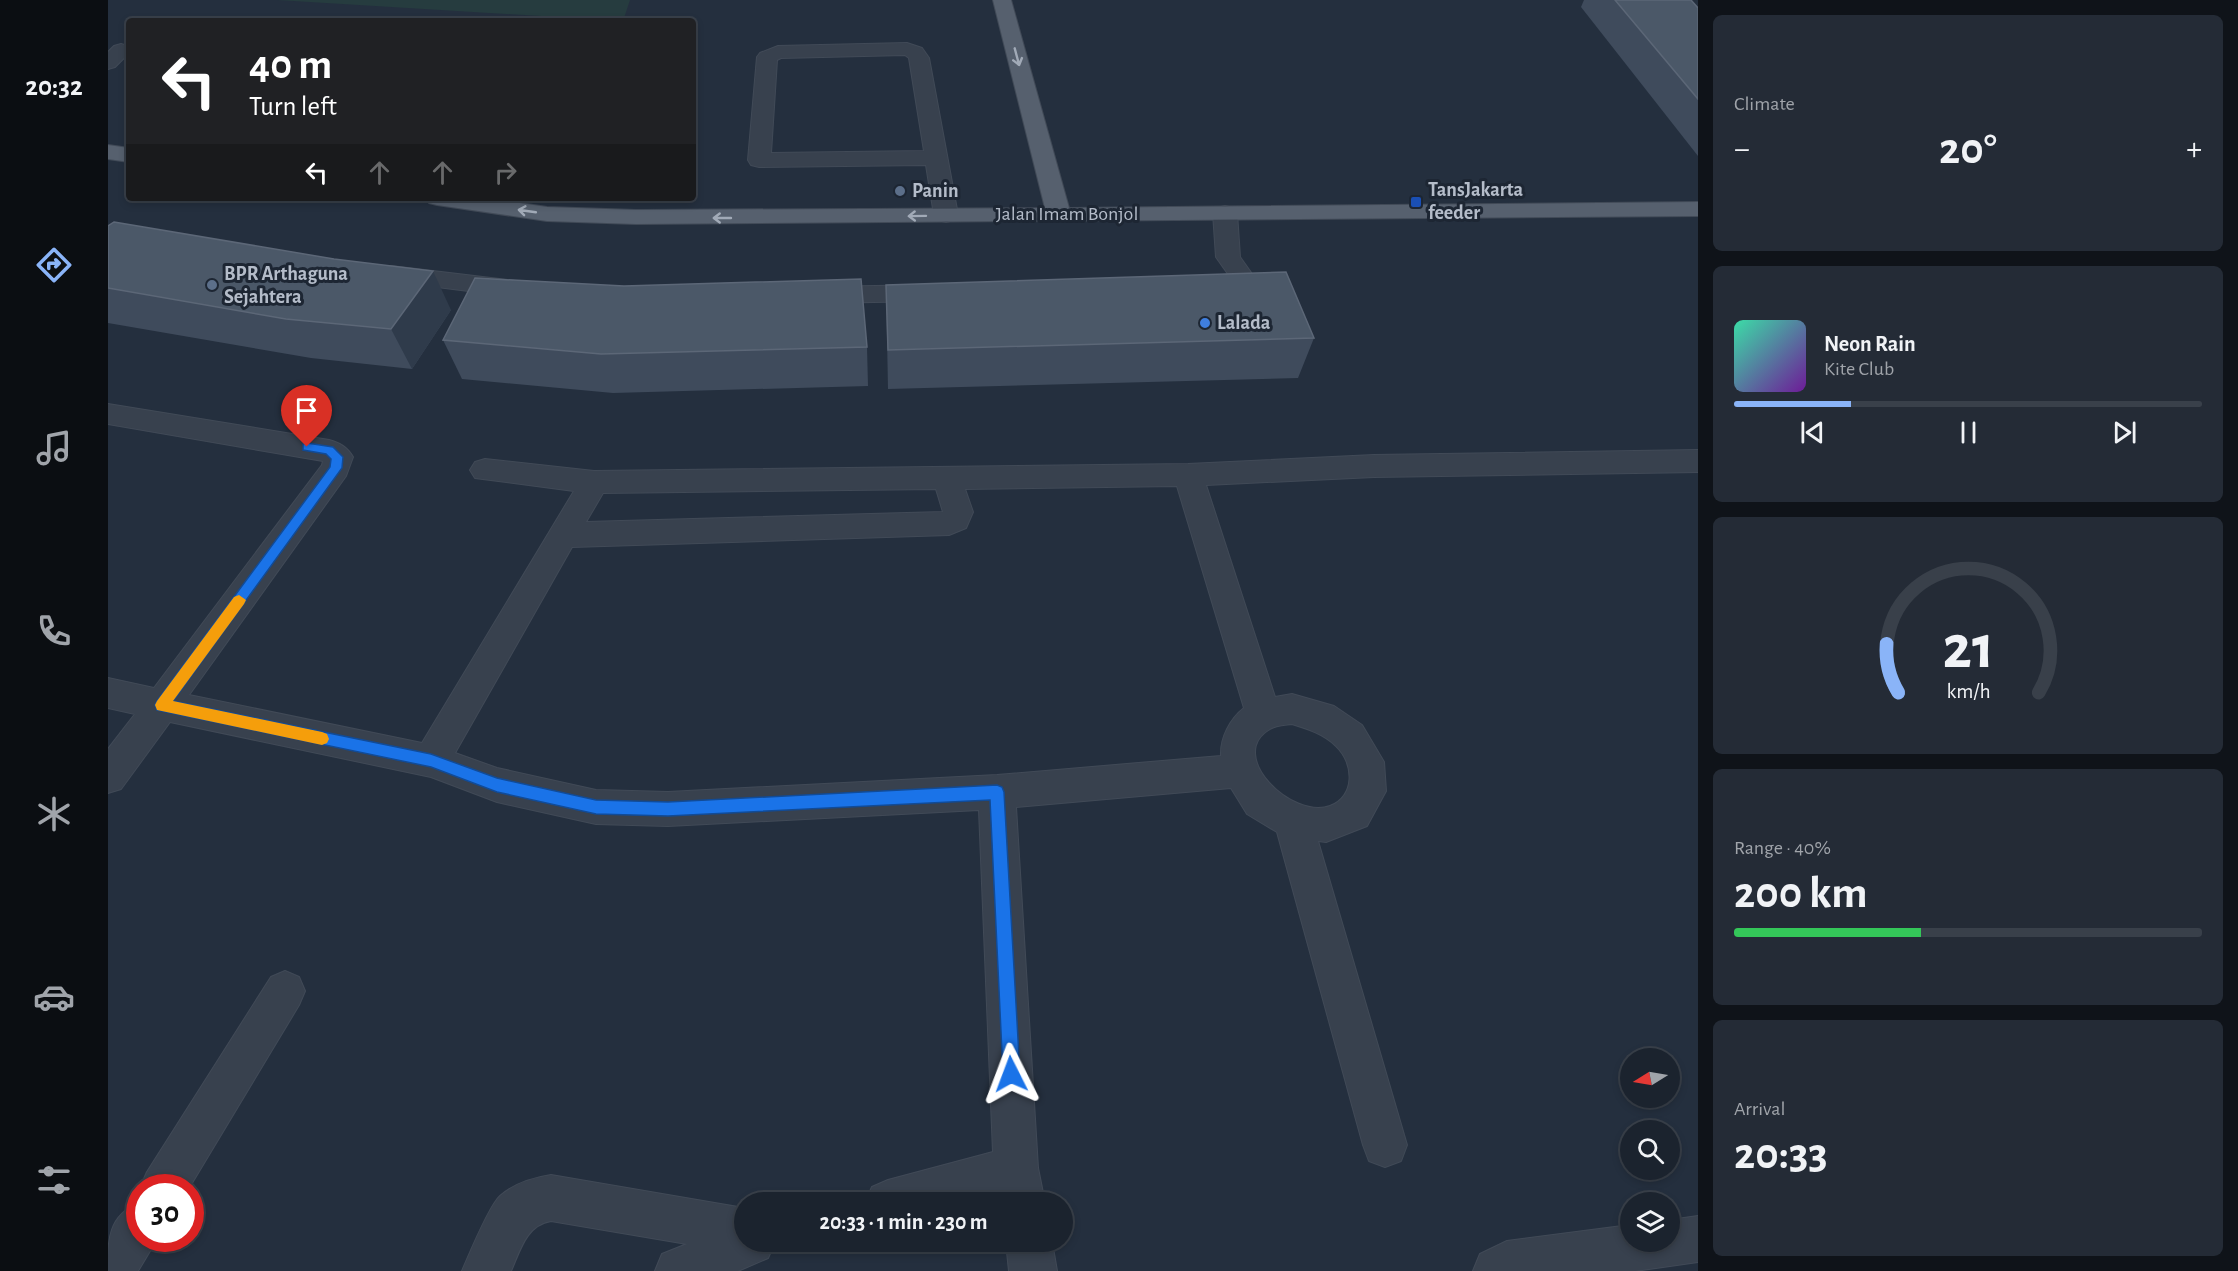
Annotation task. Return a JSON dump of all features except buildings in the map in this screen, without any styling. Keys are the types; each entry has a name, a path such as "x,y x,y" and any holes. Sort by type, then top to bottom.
{"main road":[{"path":"1002,0 1059,215"},
{"path":"108,152 126,155"},
{"name":"Jalan Imam Bonjol","path":"458,201 547,214 636,217 1059,215 1444,209 1698,209"}],"street":[{"path":"934,158 759,160 767,57 778,52 907,49 915,52 919,58 934,158 946,215"},
{"path":"1177,290 1211,290 1238,282 1240,274 1228,256 1225,213"},
{"path":"364,270 540,292"},
{"path":"793,295 957,292"},
{"path":"108,414 329,450 338,457 336,468 108,777"},
{"path":"485,470 594,482 1188,475 1374,466 1698,461"},
{"path":"1188,475 1263,714"},
{"path":"562,535 949,523 955,520 958,512 947,477"},
{"path":"431,761 594,482"},
{"path":"108,693 431,761 497,785 596,807 668,809 997,792 1240,771"},
{"path":"1292,709 1322,717 1350,736 1366,762 1368,791 1354,814 1326,825 1293,821 1260,802 1240,771 1238,747 1246,727 1263,714 1292,709"},
{"path":"968,1192 1019,1185 997,792"},
{"path":"1293,821 1385,1145"},
{"path":"172,1174 285,991"},
{"path":"486,1271 514,1214 532,1201 551,1198 734,1229"},
{"path":"1497,1271 1507,1265 1698,1239"},
{"path":"111,1271 126,1248"},
{"path":"679,1271 734,1249"},
{"path":"1030,1252 1033,1271"}],"green space":[{"path":"277,0 630,0 624,18 574,18"}],"slow traffic":[{"path":"239,600 162,705 322,739"}],"place":[{"name":"Panin","path":"900,191"},
{"name":"TansJakarta feeder","path":"1416,202"},
{"name":"BPR Arthaguna Sejahtera","path":"212,285"},
{"name":"Lalada","path":"1205,323"}],"route":[{"path":"307,447 329,450 338,457 336,468 162,705 431,761 497,785 596,807 668,809 997,792 1011,1074"}]}
